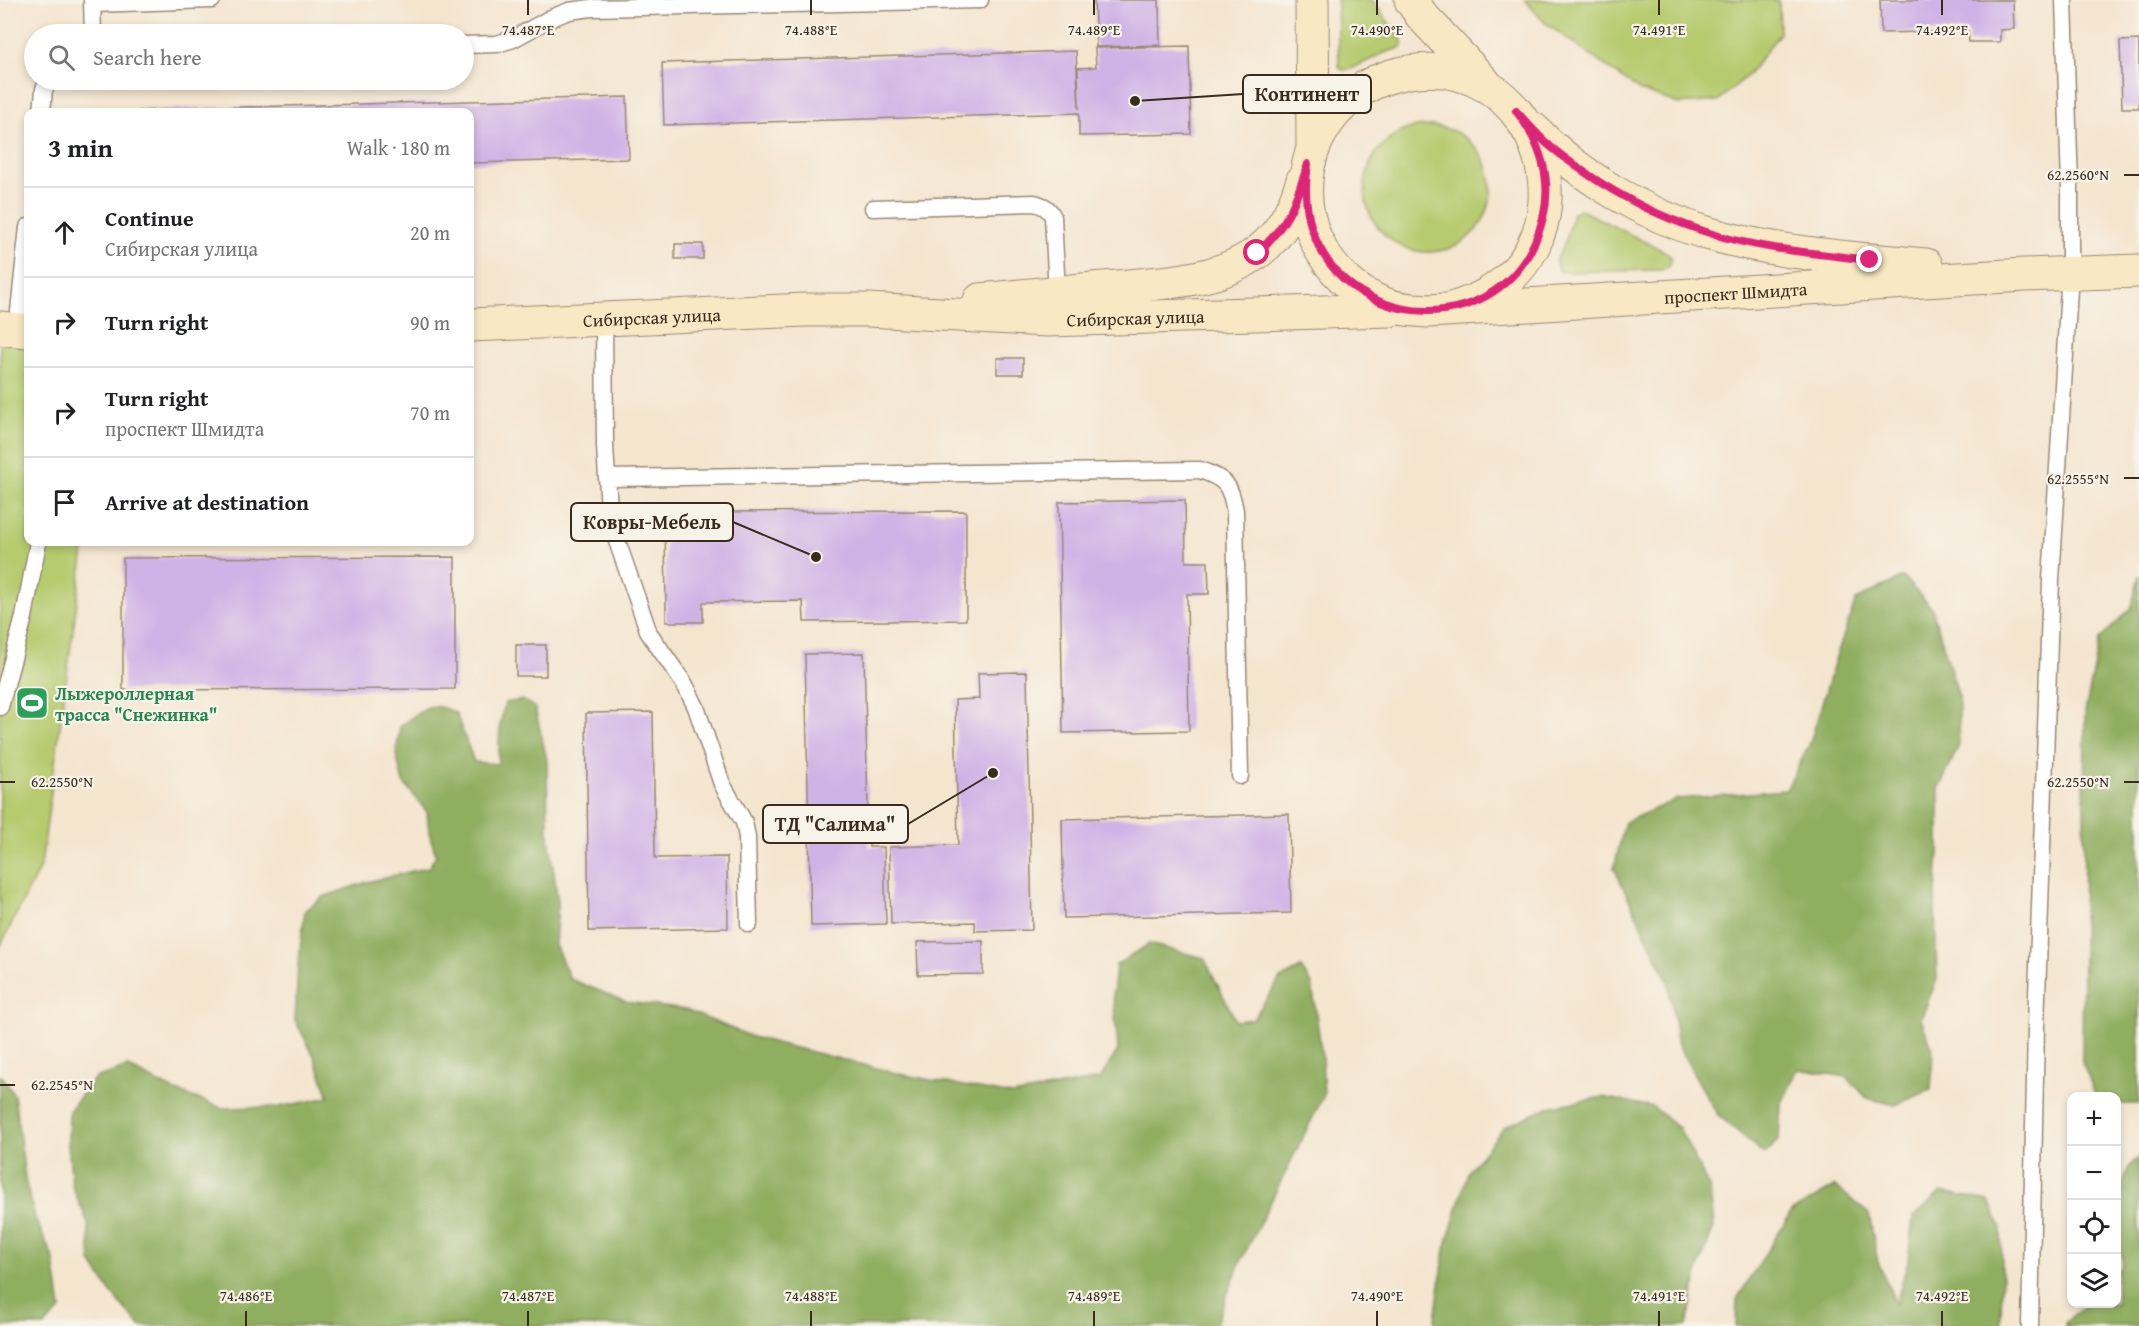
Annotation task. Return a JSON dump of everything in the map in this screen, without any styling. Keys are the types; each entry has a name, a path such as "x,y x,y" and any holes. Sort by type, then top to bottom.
{"street":[{"path":"1312,0 1311,156 1305,196 1314,236 1325,258 1346,282 1373,300 1404,310"},
{"path":"1411,0 1437,33 1505,102 1533,136 1544,166 1546,198 1540,229 1527,256 1506,281 1481,298 1451,309"},
{"path":"1311,156 1329,120 1351,96 1379,80 1395,75 1424,71 1467,78 1505,102"},
{"name":"проспект Шмидта","path":"1505,102 1549,146 1582,172 1624,198 1666,218 1710,234 1773,248 2024,275"},
{"name":"Сибирская улица","path":"868,310 1170,281 1210,274 1257,253 1274,237 1287,219 1296,200 1311,156"},
{"name":"проспект Шмидта","path":"1404,310 1428,311 2024,275 2139,271"},
{"name":"Сибирская улица","path":"474,325 805,310 868,310 1047,320 1404,310"}],"lane":[{"path":"93,24 92,2 212,0"},
{"path":"474,45 497,44 513,39 551,18 569,11 591,8 980,0"},
{"path":"2030,1326 2036,1026 2050,591 2070,273 2070,187 2064,0"},
{"path":"42,108 44,90"},
{"path":"873,208 1034,203 1043,205 1053,217 1057,292"},
{"path":"15,330 24,259"},
{"path":"604,318 607,478 609,508 616,538 649,633 685,685 696,707 722,783 744,822 747,837 749,924"},
{"path":"607,478 1200,470 1218,476 1231,491 1235,511 1240,776"},
{"path":"0,707 24,617 38,546"}],"green space":[{"path":"1337,0 1372,0 1403,42 1403,47 1384,53 1351,69 1342,70 1339,67"},
{"path":"1525,0 1779,0 1780,33 1749,74 1718,101 1679,104 1639,90 1544,22"},
{"path":"1428,126 1452,131 1472,145 1486,165 1491,189 1486,213 1472,233 1452,247 1428,252 1404,247 1384,233 1370,213 1365,189 1370,165 1384,145 1404,131"},
{"path":"1579,209 1666,252 1671,257 1670,265 1662,270 1562,272 1556,263 1557,259 1567,237 1573,213"},
{"name":"Лыжероллерная трасса \"Снежинка\"","path":"0,343 24,344 24,546 84,546 41,865 0,947"},
{"path":"2139,575 2139,1104 2121,1104 2121,1092 2094,1092 2082,1062 2085,712 2100,639 2131,608"},
{"path":"1903,577 1932,608 1959,697 1959,745 1939,789 1939,854 1935,908 1937,979 1921,1019 1933,1050 1931,1090 1895,1105 1867,1098 1847,1077 1798,1069 1781,1105 1779,1141 1764,1154 1717,1114 1678,1046 1668,981 1614,868 1625,822 1677,799 1786,790 1810,743 1856,600"},
{"path":"523,700 535,708 547,760 548,830 558,902 555,945 570,979 627,1002 686,1010 752,1037 904,1075 1012,1095 1100,1079 1118,1050 1113,995 1116,965 1149,944 1204,958 1236,1021 1253,1019 1280,979 1301,968 1312,984 1322,1057 1324,1095 1239,1265 1215,1326 140,1326 112,1294 91,1262 88,1223 72,1186 68,1144 69,1111 95,1078 128,1067 168,1088 222,1108 279,1107 329,1097 315,1058 295,1020 298,965 305,911 323,897 367,882 429,867 436,855 429,833 427,812 403,782 396,754 400,726 431,706 446,709 456,713 474,762 498,764 500,724 505,703"},
{"path":"0,1076 3,1077 14,1095 26,1184 36,1220 54,1260 61,1309 45,1326 0,1326"},
{"path":"1603,1097 1653,1107 1679,1128 1710,1189 1714,1227 1699,1267 1687,1326 1434,1326 1445,1249 1468,1172 1504,1127 1548,1107"},
{"path":"2139,1158 2139,1326 2065,1326 2065,1322 2082,1308 2121,1308 2121,1266 2123,1264 2121,1189 2133,1162"},
{"path":"1835,1186 1869,1214 1878,1262 1896,1304 1908,1261 1913,1217 1941,1192 1989,1201 2001,1227 2001,1326 1736,1326 1737,1299 1792,1211"}],"building":[{"path":"1094,0 1159,0 1160,45 1096,47"},
{"path":"1880,0 2013,0 2014,29 2000,30 2000,42 1969,42 1968,31 1881,33"},
{"path":"2139,40 2139,108 2122,108 2120,41"},
{"path":"1189,46 1191,134 1079,136 1079,113 664,125 662,63 1076,51 1079,109 1078,68 1096,67 1095,48"},
{"path":"627,97 629,159 474,163 474,108 205,108"},
{"path":"675,244 703,244 703,259 675,259"},
{"path":"997,358 1023,358 1023,374 997,374"},
{"path":"1185,500 1186,562 1208,562 1209,594 1187,594 1189,731 1063,733 1059,502"},
{"path":"966,511 966,620 804,622 803,601 703,602 703,622 666,622 665,512"},
{"path":"455,557 455,689 123,690 123,558"},
{"path":"516,645 546,645 546,676 516,676"},
{"path":"864,653 869,847 884,847 886,924 811,926 805,654"},
{"path":"1027,672 1032,930 975,931 975,922 891,924 889,847 958,845 955,700 979,699 978,673"},
{"path":"653,712 655,858 727,857 728,928 589,931 586,713"},
{"path":"1289,814 1291,913 1064,918 1062,819"},
{"path":"983,941 983,974 918,975 917,942"}],"place":[{"name":"Континент","path":"1135,101"},
{"name":"Ковры-Мебель","path":"816,557"},
{"name":"Лыжероллерная трасса \"Снежинка\"","path":"32,703"},
{"name":"ТД \"Салима\"","path":"993,773"}],"route":[{"path":"1257,253 1274,237 1287,219 1308,164 1305,196 1311,228 1325,258 1346,282 1373,300 1404,310 1451,309 1481,298 1506,281 1518,269 1535,243 1544,213 1546,198 1544,166 1533,136 1516,111 1549,146 1582,172 1624,198 1666,218 1710,234 1773,248 1870,260"}]}
